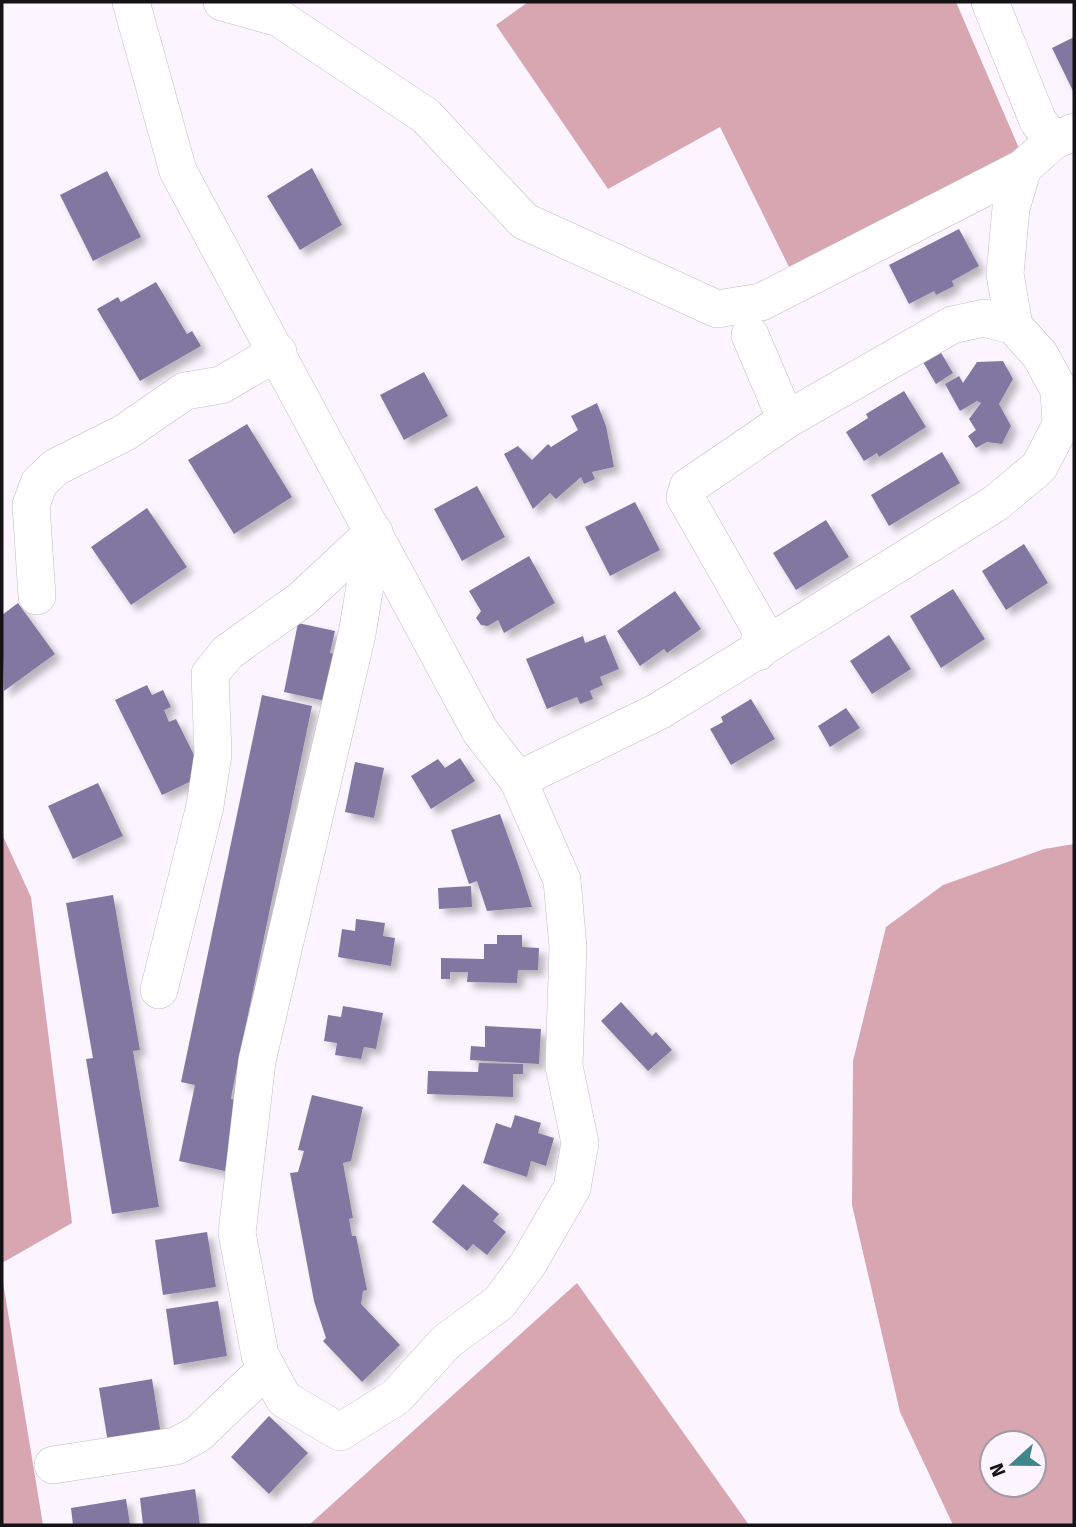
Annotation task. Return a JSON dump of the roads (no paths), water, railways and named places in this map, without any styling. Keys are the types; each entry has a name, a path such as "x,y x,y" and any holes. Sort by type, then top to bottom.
{"street":[{"path":"131,2 178,171 278,352 374,532 480,731 518,780 562,880 568,947 564,1066 580,1143 572,1188 528,1264 499,1303 447,1341 396,1396 340,1432 284,1399 260,1355 237,1233 257,1061 357,634 374,532"},
{"path":"222,2 279,18 426,116 524,221 717,309 761,302 1023,168 1064,137 1038,121 990,2"},
{"path":"518,780 659,711 758,652 996,503 1039,467 1061,425 1066,386 1014,326 1005,274 1011,208 1023,168"},
{"path":"758,652 761,630 685,497 688,487 786,420 952,325 984,318 1014,326"},
{"path":"750,335 786,420"},
{"path":"37,596 31,505 39,483 56,467 124,433 185,391 221,385 278,352"},
{"path":"159,990 205,806 214,754 210,674 228,652 300,600 374,532"},
{"path":"53,1465 176,1446 198,1434 267,1368"}]}
